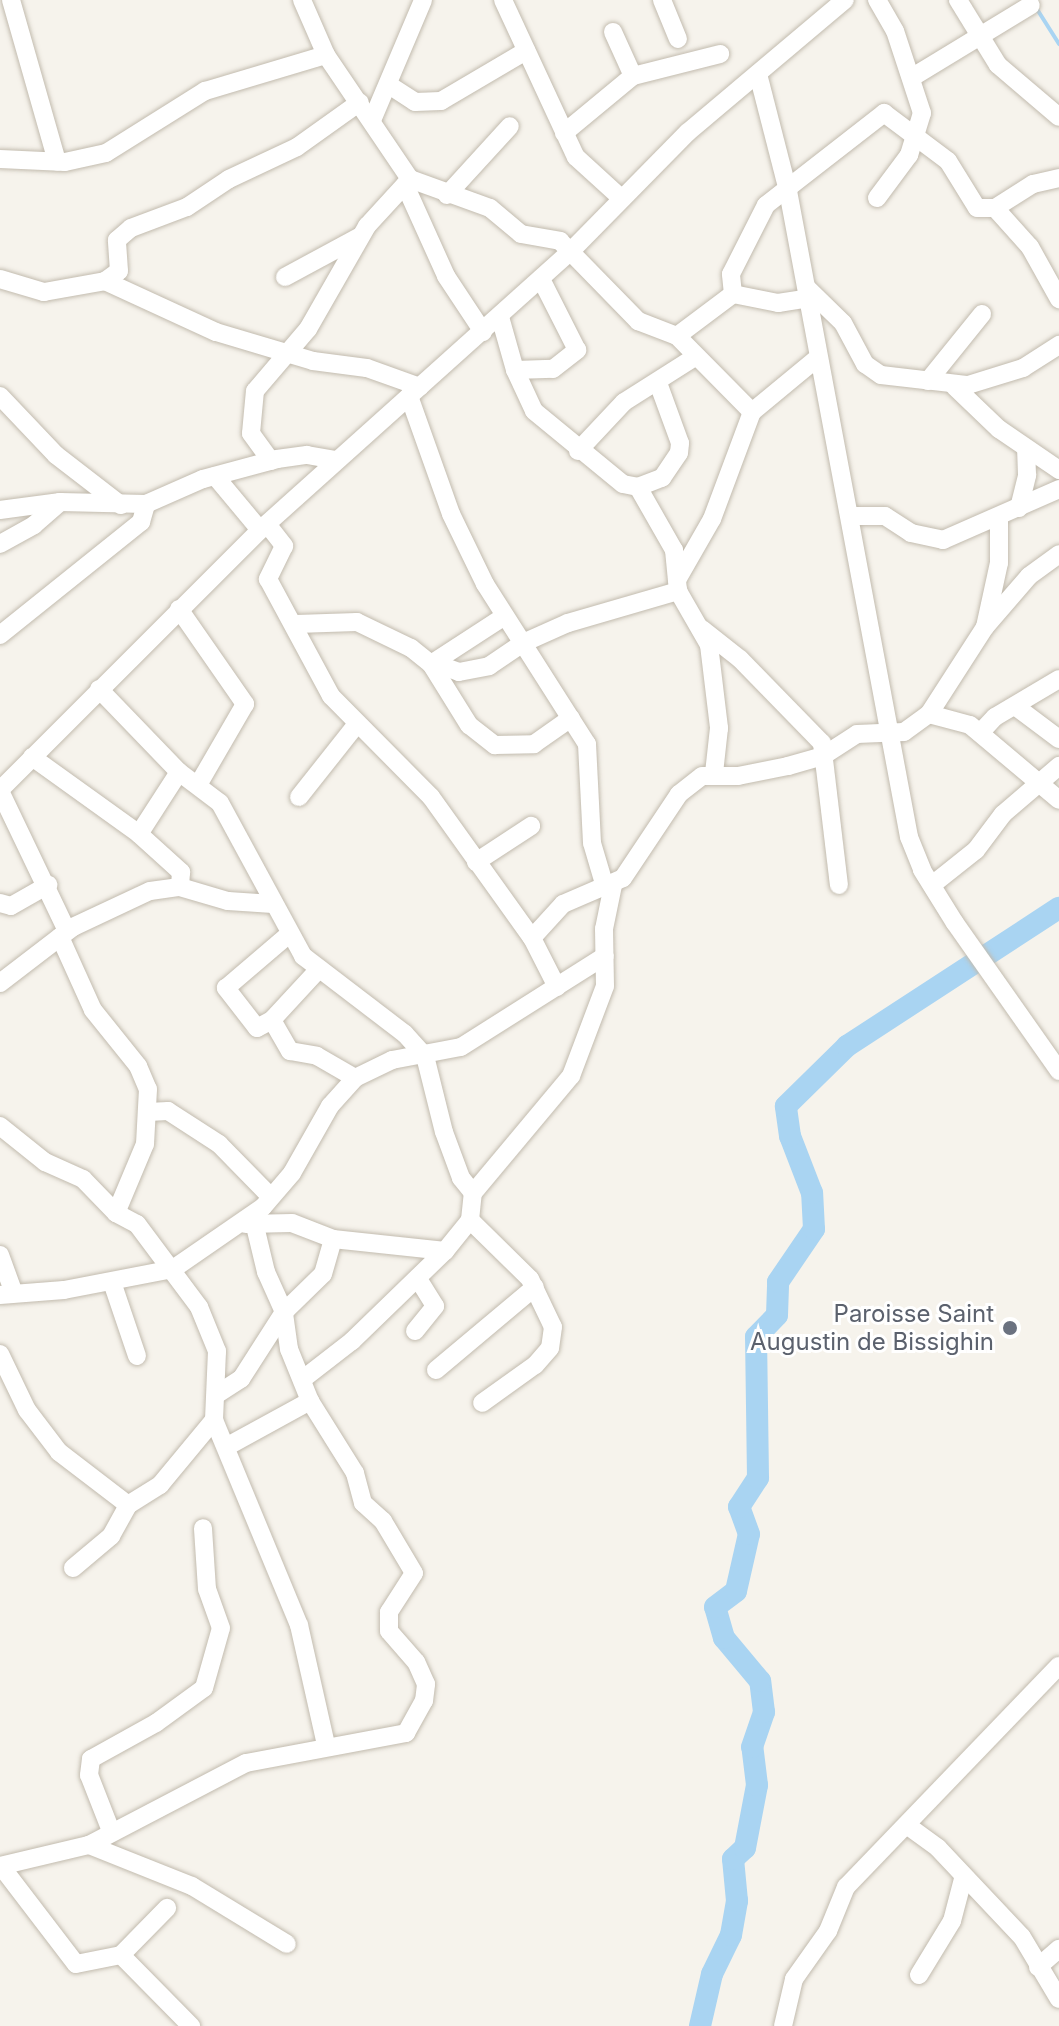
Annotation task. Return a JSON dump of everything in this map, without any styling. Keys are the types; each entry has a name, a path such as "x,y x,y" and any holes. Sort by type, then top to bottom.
{"street":[{"path":"11,0 57,162"},
{"path":"302,0 326,55 373,118 407,182 446,276 483,332"},
{"path":"373,118 423,0"},
{"path":"503,0 581,164 621,198"},
{"path":"662,0 678,39"},
{"path":"116,1213 145,1144 148,1112 143,1074 93,1010 48,885 0,791 179,609 335,460 541,279 688,132 845,0"},
{"path":"877,0 895,31 922,113 916,140 899,174 877,198"},
{"path":"958,0 979,39 1004,72 1059,117"},
{"path":"911,78 1031,5"},
{"path":"613,32 633,76"},
{"path":"389,85 415,102 441,101 526,51"},
{"path":"564,133 633,76 720,54"},
{"path":"0,159 57,162 121,148 205,91 326,55"},
{"path":"758,74 788,191 808,293 816,359 852,516 909,837 932,885 1059,1071"},
{"path":"0,279 44,292 105,281 119,271 117,240 131,228 187,207 229,179 297,147 360,102"},
{"path":"733,294 731,274 760,215 772,198 788,191 884,113 948,161 977,208 995,208 1033,184 1059,178"},
{"path":"447,195 510,126"},
{"path":"407,182 490,208 521,234 555,239 572,250 638,321 677,336 752,412"},
{"path":"271,461 251,433 253,398 325,303 361,236 407,182"},
{"path":"995,208 1030,247 1059,299"},
{"path":"285,277 361,236"},
{"path":"515,370 553,369 577,350 541,279"},
{"path":"105,281 204,328 290,352 367,368 414,391 451,514 505,616 591,754 592,843 609,886 605,986 571,1076 473,1193 470,1220 445,1251 419,1280 303,1379"},
{"path":"677,336 733,294 778,303 808,293"},
{"path":"808,293 843,323 870,370 955,387 1023,368 1059,345"},
{"path":"928,381 982,314"},
{"path":"500,317 515,370 534,411 612,477 638,487 674,550 677,586 702,629 713,665 719,728 714,773"},
{"path":"578,451 624,402 695,357"},
{"path":"296,624 366,624 434,664 459,672 473,670 523,643 592,614 677,586 712,519 752,412 816,359"},
{"path":"638,487 662,478 679,453 680,443 658,383"},
{"path":"955,387 1026,449 1059,470"},
{"path":"0,396 56,455 121,505"},
{"path":"1019,508 1027,475 1026,449"},
{"path":"0,510 60,502 146,504 215,476 271,461 307,455 335,460"},
{"path":"215,476 284,546 268,579 296,624 308,659 356,725 422,787 532,938 557,987"},
{"path":"852,516 885,516 922,537 943,540 999,520 1059,489"},
{"path":"0,544 34,525 60,502"},
{"path":"0,635 141,522 146,504"},
{"path":"985,627 999,563 999,520"},
{"path":"532,938 563,904 609,886 632,868 679,794 714,773 755,774 823,756 857,734 889,736 929,714 985,627 1029,576 1059,554"},
{"path":"179,609 245,704 198,785"},
{"path":"434,664 475,631 505,616"},
{"path":"702,629 818,737 839,885"},
{"path":"434,664 452,705 495,745 534,744 571,718"},
{"path":"980,733 1015,706 1059,679"},
{"path":"99,689 179,772 222,806 288,935 319,969 405,1034 425,1056 444,1132 461,1178 473,1193"},
{"path":"1015,706 1059,739"},
{"path":"929,714 962,720 1059,800"},
{"path":"299,797 356,725"},
{"path":"32,757 139,834 181,872 180,887"},
{"path":"932,885 976,850 1003,814 1059,766"},
{"path":"139,834 179,772"},
{"path":"476,862 531,826"},
{"path":"0,903 11,906 48,885"},
{"path":"0,983 64,934 110,907 180,887 228,901 273,904"},
{"path":"288,935 226,988 257,1028 272,1020 319,969"},
{"path":"0,1255 7,1292 112,1282 173,1269 246,1224 292,1173 330,1106 355,1078 392,1060 461,1047 605,956"},
{"path":"272,1020 290,1051 317,1056 355,1078"},
{"path":"148,1112 168,1111 219,1144 270,1196"},
{"path":"0,1126 45,1162 83,1179 116,1213 137,1224 187,1285 211,1334 218,1367 214,1420 299,1625 326,1745"},
{"path":"470,1220 535,1287 553,1327 550,1348 535,1365 482,1403"},
{"path":"246,1224 292,1223 333,1239 445,1251"},
{"path":"167,1908 121,1955 76,1964 0,1866 89,1845 246,1763 326,1745 406,1733 417,1717 426,1684 408,1649 389,1631 389,1612 414,1573 409,1560 383,1521 363,1503 355,1473 310,1401 289,1349 284,1312 246,1224"},
{"path":"216,1395 253,1366 284,1312 323,1274 333,1239"},
{"path":"415,1331 435,1306 419,1280"},
{"path":"112,1282 137,1356"},
{"path":"436,1370 535,1287"},
{"path":"0,1354 27,1410 59,1452 128,1505"},
{"path":"226,1447 310,1401"},
{"path":"73,1568 111,1536 128,1505 160,1485 214,1420"},
{"path":"111,1831 89,1775 91,1759 156,1723 204,1688 221,1620 207,1589 203,1528"},
{"path":"783,2026 794,1979 828,1931 837,1899 1059,1666"},
{"path":"908,1826 938,1848 963,1879 1022,1937 1059,1999"},
{"path":"89,1845 192,1886 287,1944"},
{"path":"919,1975 952,1921 963,1879"},
{"path":"1038,1967 1059,1949"},
{"path":"121,1955 191,2026"}],"waterway":[{"path":"1035,6 1059,44"},
{"path":"700,2026 712,1974 731,1935 737,1901 733,1859 745,1848 757,1785 752,1747 764,1712 760,1681 724,1638 715,1607 736,1591 749,1534 739,1507 758,1478 756,1337 777,1315 778,1282 814,1229 812,1193 790,1136 786,1106 847,1046 1059,908"}],"place":[{"name":"Paroisse Saint Augustin de Bissighin","path":"1010,1328"}]}
